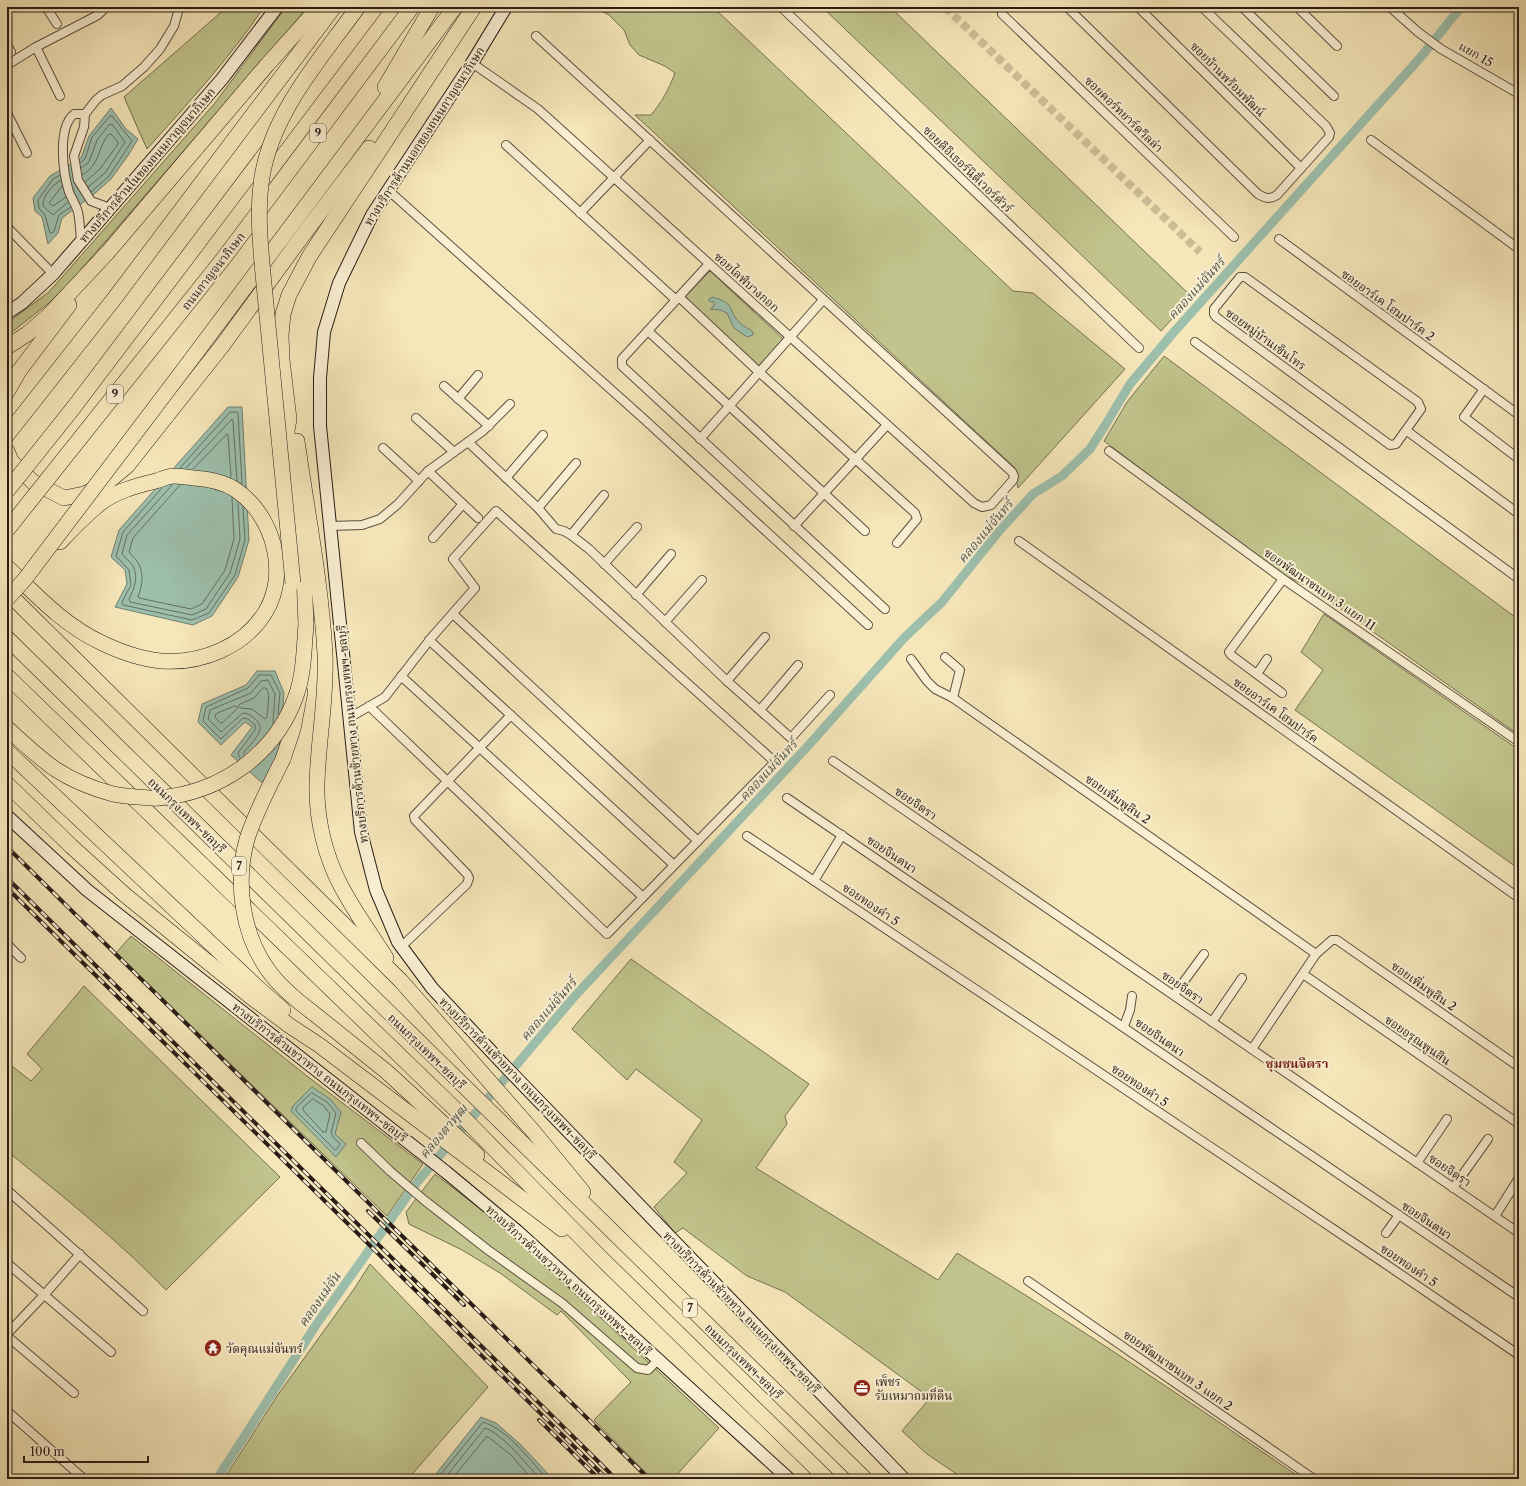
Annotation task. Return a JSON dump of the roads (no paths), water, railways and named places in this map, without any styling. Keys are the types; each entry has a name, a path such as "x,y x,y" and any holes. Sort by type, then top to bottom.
{"highway":[{"path":"7,347 27,334 49,315 108,252 267,65 319,7"},
{"path":"7,435 114,299 334,7"},
{"path":"358,7 299,88 284,112 274,134 262,177 260,200 262,274 289,530 301,672 297,714 289,744 257,812 247,840 243,860 242,898 249,932 260,958 278,982 312,1012 387,1072 440,1129"},
{"name":"9","path":"7,491 74,408 376,7"},
{"name":"ถนนกาญจนาภิเษก","path":"7,530 223,259 412,7"},
{"path":"360,133 374,104 432,7"},
{"path":"7,599 24,579 190,361 455,7"},
{"path":"401,981 341,886 331,865 322,832 318,810 317,784 326,672 323,621 296,435 289,419 282,360 281,336 283,314 289,295 309,257 474,7"},
{"path":"7,451 11,461 32,482 64,498 84,494 104,485 127,466 222,346 303,235 377,139 409,105"},
{"path":"7,392 19,371 108,252"},
{"path":"7,728 27,747 55,769 82,783 115,795 157,799 198,791 225,780 248,764 270,742 286,718 296,695 303,665 306,624 304,575 288,457 287,430 289,419"},
{"path":"7,567 51,609 76,627 101,642 125,653 162,661 181,660 218,653 246,636 266,611 273,594 276,577 276,554 271,536 262,516 249,501 236,490 211,479 173,476 129,488 98,505 73,528 24,579"},
{"path":"7,592 401,981 508,1101 624,1242"},
{"name":"ถนนกรุงเทพฯ-ชลบุรี","path":"7,638 865,1479"},
{"name":"ถนนกรุงเทพฯ-ชลบุรี","path":"7,676 480,1133 600,1257 827,1479"},
{"path":"7,751 320,1045"},
{"path":"7,784 71,846 125,895 251,997 290,1026 320,1045 440,1129 514,1193 600,1257"}],"main road":[{"name":"ทางบริการด้านในของถนนกาญจนาภิเษก","path":"7,313 22,303 53,274 222,79 277,7"},
{"name":"ทางบริการด้านนอกของถนนกาญจนาภิเษก","path":"335,575 320,426 320,378 324,332 339,283 372,215 472,63 506,7"},
{"name":"ทางบริการด้านซ้ายทาง ถนนกรุงเทพฯ-ชลบุรี","path":"335,575 361,832 376,890 398,942 432,988 502,1063 904,1479"},
{"name":"ทางบริการด้านขวาทาง ถนนกรุงเทพฯ-ชลบุรี","path":"7,816 87,890 446,1172 517,1231 789,1479"}],"street":[{"path":"46,7 57,24"},
{"path":"7,65 98,15 106,7"},
{"path":"110,208 90,200 78,180 74,160 77,144 84,127 85,114 102,95 122,86 148,63 160,49 174,26 178,12 177,7"},
{"name":"ซอยดิอิเธอร์นิตี้เวอร์ดัวร์","path":"781,7 1139,348"},
{"name":"ซอยคอร์ทยาร์ดวิลล่า","path":"1001,7 1002,14 1234,237"},
{"path":"1067,7 1258,194 1265,198 1271,198 1277,195 1329,137 1329,130 1202,7"},
{"name":"ซอยบ้านพร้อมพัฒน์","path":"1138,7 1301,168"},
{"path":"1297,7 1337,46"},
{"name":"แยก 15","path":"1390,7 1418,32 1441,49 1519,94"},
{"path":"1245,8 1334,96"},
{"path":"536,36 823,300 700,439"},
{"path":"36,48 60,96"},
{"name":"ซอยไลฟ์บางกอก","path":"472,63 538,109 974,503 982,507 991,505 1013,480 1014,476 1012,472 823,300"},
{"path":"7,113 27,153"},
{"path":"81,240 78,211 69,193 63,166 64,137 68,122 74,114 85,114"},
{"path":"580,214 650,140"},
{"path":"1371,140 1519,249"},
{"path":"506,145 580,214 760,372 915,513 917,519 897,543"},
{"path":"388,190 645,420 868,625"},
{"path":"7,227 53,274"},
{"name":"ซอยอาร์เค โฮมปาร์ค 2","path":"1279,239 1519,415"},
{"path":"709,264 622,359 622,366 885,609"},
{"name":"ซอยหมู่บ้านเซ็นโทร","path":"1245,277 1418,402 1421,409 1407,431 1396,444 1390,445 1216,317 1214,314 1214,309 1237,279 1245,277"},
{"path":"648,331 865,531"},
{"path":"1195,342 1519,579"},
{"path":"458,399 478,375"},
{"path":"444,386 489,426"},
{"path":"1484,389 1464,417 1519,459"},
{"path":"330,526 362,525 380,519 398,504 428,471 489,426 510,404"},
{"path":"416,418 454,452"},
{"path":"794,526 887,425"},
{"path":"1407,431 1519,514"},
{"path":"506,478 543,435"},
{"path":"468,442 538,508 556,529 564,531 571,536 604,564 726,680 791,738 830,695"},
{"path":"383,448 419,481"},
{"name":"ซอยพัฒนาชนบท 3 แยก 11","path":"1109,451 1283,579 1519,742"},
{"path":"538,508 576,463"},
{"path":"428,471 478,518"},
{"path":"571,536 604,495"},
{"path":"434,538 463,504"},
{"path":"349,718 369,706 384,697 429,640 475,588 453,559 496,511 775,762 607,934 369,706"},
{"path":"604,564 637,527"},
{"name":"ซอยอาร์เค โฮมปาร์ค","path":"1019,541 1519,898"},
{"path":"636,595 670,554"},
{"path":"1282,693 1231,656 1230,649 1283,579"},
{"path":"665,622 702,580"},
{"path":"453,614 698,841"},
{"path":"726,680 766,636"},
{"path":"429,640 674,865"},
{"path":"945,657 960,670 960,675 953,698"},
{"name":"ซอยเพิ่มพูสิน 2","path":"911,659 935,689 953,698 1316,954"},
{"path":"1257,674 1267,660"},
{"path":"760,710 798,665"},
{"path":"401,676 643,897"},
{"path":"402,946 467,884 469,878 467,874 414,820 414,816 511,715"},
{"name":"ซอยจิตรา","path":"833,761 1519,1232"},
{"name":"ซอยจินตนา","path":"787,798 1124,1026 1519,1297"},
{"path":"814,881 842,835"},
{"name":"ซอยทองคำ 5","path":"747,836 1374,1256 1519,1355"},
{"name":"ซอยเพิ่มพูสิน 2","path":"1252,1049 1304,974 1316,954 1332,940 1337,940 1519,1067"},
{"path":"7,944 21,958"},
{"path":"1174,995 1204,954"},
{"name":"ซอยอรุณพูนสิน","path":"1304,974 1519,1124"},
{"path":"1212,1022 1242,978"},
{"path":"1124,1026 1130,1010 1132,996"},
{"path":"1417,1163 1447,1119"},
{"path":"1453,1188 1488,1139"},
{"path":"361,1143 390,1171 424,1200 488,1250 562,1303 637,1368 648,1370 658,1360"},
{"path":"1495,1216 1519,1178"},
{"path":"7,1190 142,1311"},
{"path":"1386,1233 1398,1215"},
{"path":"74,1393 7,1335 80,1254"},
{"path":"7,1263 111,1352"},
{"name":"ซอยพัฒนาชนบท 3 แยก 2","path":"1028,1281 1314,1479"},
{"path":"7,1411 84,1479"}],"water":[{"path":"111,108 126,129 138,139 111,179 93,195 62,218 58,233 48,244 42,217 35,211 33,198 50,176 81,158 89,136"},
{"path":"713,297 726,302 736,318 753,332 753,335 747,337 734,328 727,313 720,310 710,309 714,306 714,302 709,301 709,299"},
{"path":"228,407 242,407 249,540 238,577 212,616 193,625 115,607 127,584 125,570 111,557 119,530"},
{"path":"257,671 275,671 284,693 277,776 261,782 231,755 252,727 245,722 221,745 198,722 202,704 246,685"},
{"path":"312,1087 330,1099 341,1112 335,1134 346,1144 336,1157 291,1111 293,1106"},
{"path":"481,1417 496,1423 521,1445 553,1479 432,1479"}],"waterway":[{"name":"คลองแม่จันทร์","path":"217,1479 316,1325 418,1181 574,997 807,747 904,638 942,602 1000,530 1033,494 1062,476 1090,449 1130,384 1173,333 1420,58 1461,7"}],"tunnel":[{"path":"945,7 1200,252"}],"railway":[{"path":"7,847 649,1479"},
{"path":"7,878 616,1479"},
{"path":"7,888 607,1479"},
{"path":"368,1211 464,1305"},
{"path":"539,1420 599,1479"}],"place":[{"name":"วัดคุณแม่จันทร์","path":"213,1348"},
{"name":"เพ็ชร รับเหมาถมที่ดิน","path":"862,1388"}],"district":[{"name":"ชุมชนจิตรา","path":"1297,1063"}],"water label":[{"name":"คลองตาพุฒ","path":"443,1131"},
{"name":"คลองแม่จัน","path":"319,1299"}]}
